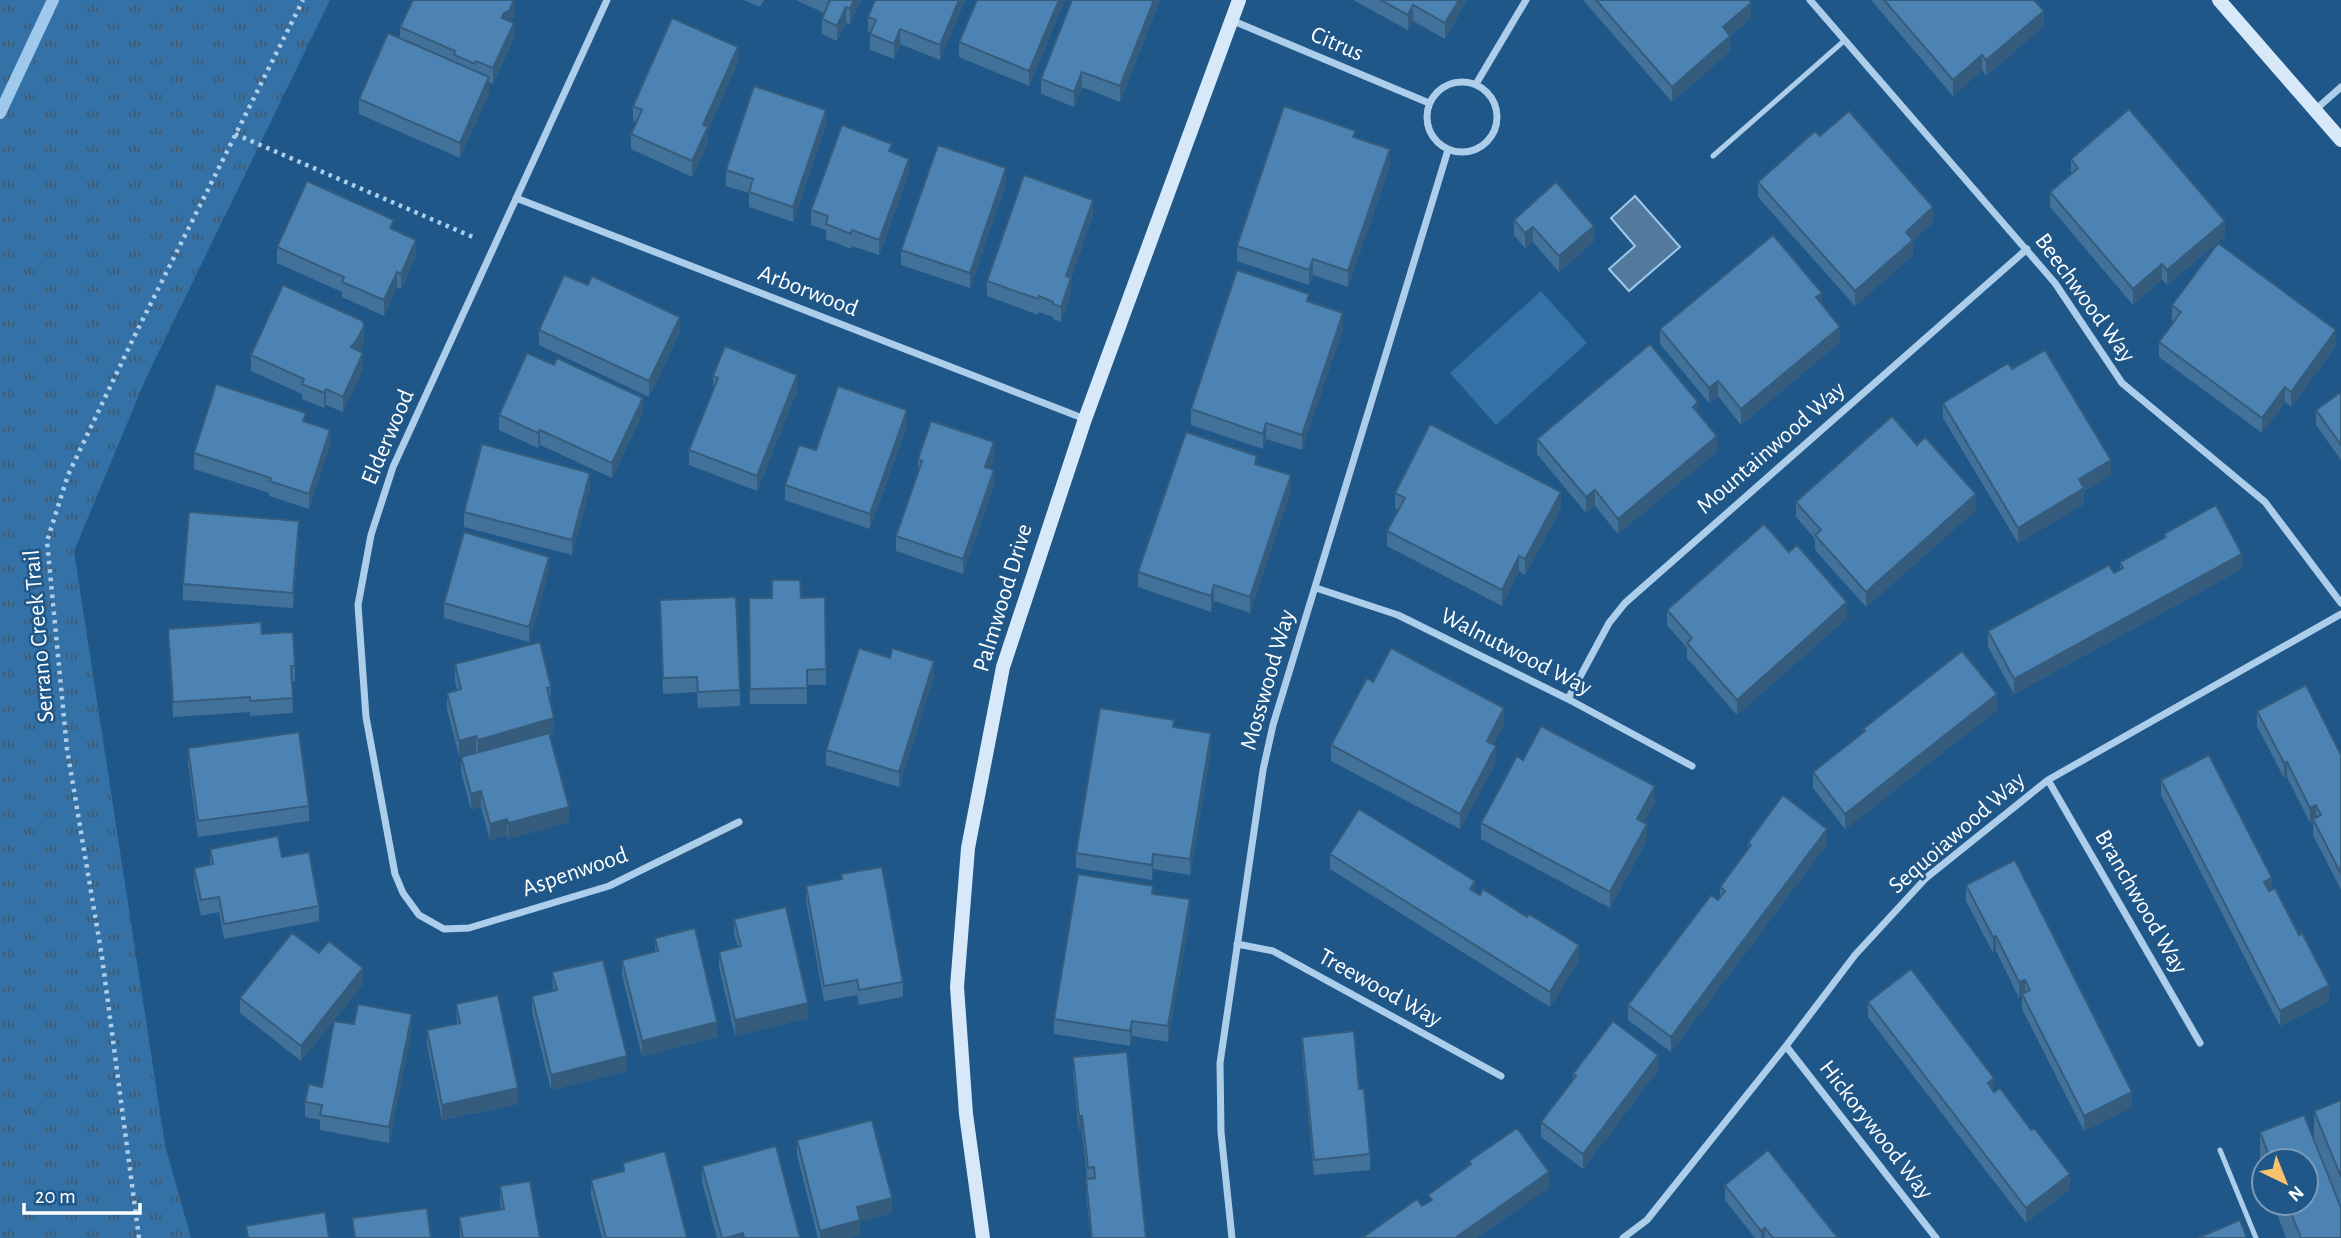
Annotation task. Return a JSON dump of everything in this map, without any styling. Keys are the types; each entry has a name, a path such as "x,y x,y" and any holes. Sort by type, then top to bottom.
{"street":[{"name":"Elderwood","path":"419,915 402,893 395,874 366,717 358,605 371,535 393,467 607,0"},
{"name":"Palmwood Drive","path":"983,1238 966,1114 957,987 968,848 1003,667 1085,419 1239,0"},
{"path":"1476,84 1526,0"},
{"name":"Beechwood Way","path":"1810,0 2055,282 2122,383 2265,502 2341,603"},
{"path":"2219,0 2341,140"},
{"name":"Citrus","path":"1230,20 1429,103"},
{"path":"1462,81 1476,84 1488,93 1495,104 1498,118 1495,131 1487,143 1475,150 1461,153 1448,150 1436,142 1429,130 1426,117 1429,103 1437,92 1449,84 1462,81"},
{"path":"2315,110 2341,87"},
{"name":"Mosswood Way","path":"1232,1238 1221,1132 1220,1063 1262,770 1273,725 1448,150"},
{"name":"Arborwood","path":"516,198 1085,419"},
{"name":"Mountainwood Way","path":"1568,699 1609,623 1625,603 2027,249"},
{"name":"Walnutwood Way","path":"1316,588 1398,615 1568,699 1692,766"},
{"name":"Sequoiawood Way","path":"1623,1238 1647,1220 1855,955 1926,878 2048,780 2341,614"},
{"name":"Branchwood Way","path":"2048,780 2200,1042"},
{"name":"Aspenwood","path":"419,915 444,929 469,928 608,886 739,822"},
{"name":"Treewood Way","path":"1237,944 1273,951 1501,1076"},
{"name":"Hickorywood Way","path":"1786,1046 1936,1238"}],"lane":[{"path":"1713,156 1845,40"},
{"path":"2220,1150 2256,1238"}],"path":[{"name":"Serrano Creek Trail","path":"139,1238 102,957 67,750 47,541 68,475 303,0"},
{"path":"236,134 494,246"}],"green space":[{"path":"0,0 330,0 146,378 74,551 165,1145 191,1238 0,1238"},
{"path":"1541,291 1587,343 1496,425 1450,373"}],"shaded area":[{"path":"1635,196 1680,247 1629,291 1609,269 1635,246 1611,218"}],"building":[{"path":"413,0 514,0 502,18 514,23 493,68 454,55 455,51 400,27"},
{"path":"830,0 854,0 850,9 846,7 837,26 822,19"},
{"path":"875,0 959,0 940,45 900,29 894,44 870,34 876,20 868,17"},
{"path":"977,0 1059,0 1029,71 959,42"},
{"path":"1072,0 1154,0 1120,86 1082,72 1074,92 1041,79"},
{"path":"1381,0 1459,0 1445,23 1413,5 1408,15"},
{"path":"1596,0 1749,0 1751,3 1723,27 1730,36 1672,87"},
{"path":"1884,0 2034,0 2044,11 1986,60 1982,55 1953,80"},
{"path":"672,18 738,47 703,125 708,127 692,161 631,134 642,110 633,106"},
{"path":"388,33 489,77 460,143 359,99"},
{"path":"754,86 826,110 793,207 749,192 753,179 726,170"},
{"path":"1284,106 1356,131 1353,137 1390,149 1348,271 1313,259 1309,270 1237,246"},
{"path":"2129,109 2225,221 2167,270 2162,264 2133,289 2050,192 2078,168 2071,159"},
{"path":"1849,111 1933,207 1906,232 1913,240 1855,291 1758,182 1815,131 1820,136"},
{"path":"842,125 892,144 889,151 909,159 879,240 852,230 851,234 826,224 828,216 811,210"},
{"path":"938,145 1006,168 970,273 901,250"},
{"path":"1024,175 1093,200 1066,276 1071,278 1061,307 1039,296 1038,299 987,281"},
{"path":"307,181 394,220 390,228 416,240 401,274 397,272 384,300 342,282 344,277 277,247"},
{"path":"1556,182 1594,226 1559,256 1533,227 1525,233 1514,220"},
{"path":"1773,235 1822,293 1816,297 1840,327 1741,409 1718,381 1709,388 1660,329"},
{"path":"2218,243 2336,330 2291,392 2285,387 2262,418 2159,342 2181,312 2172,305"},
{"path":"1237,270 1309,294 1307,301 1343,313 1302,435 1266,423 1263,434 1191,409"},
{"path":"564,275 588,285 592,276 680,317 649,381 539,330"},
{"path":"283,285 363,321 364,326 351,347 363,353 343,397 326,389 324,393 302,384 304,379 251,355"},
{"path":"1650,344 1698,402 1693,407 1717,436 1618,519 1595,490 1586,497 1537,439"},
{"path":"725,346 797,375 757,476 689,450 718,378 713,376"},
{"path":"2045,350 2111,460 2079,479 2084,488 2018,528 1943,403 2008,363 2012,369"},
{"path":"527,353 554,365 557,358 643,398 612,463 540,430 538,433 499,415"},
{"path":"216,384 306,413 303,421 330,430 309,494 269,481 271,478 194,453"},
{"path":"838,386 907,410 870,514 785,485 799,445 816,450"},
{"path":"2341,392 2341,445 2316,410"},
{"path":"1892,416 1917,445 1925,437 1976,494 1866,592 1815,535 1821,530 1796,502"},
{"path":"931,421 994,442 985,467 994,470 963,559 896,536 922,461 918,459"},
{"path":"1430,424 1561,492 1525,559 1519,556 1502,590 1387,531 1405,498 1395,493"},
{"path":"1186,432 1257,456 1255,464 1291,475 1250,597 1214,585 1211,596 1138,572"},
{"path":"482,444 590,473 572,540 464,512"},
{"path":"2216,505 2242,554 2014,679 1988,631 2109,565 2114,573 2123,568 2120,562"},
{"path":"189,512 299,521 293,593 183,584"},
{"path":"1764,524 1789,552 1797,545 1847,602 1737,700 1687,643 1692,638 1667,610"},
{"path":"464,532 549,557 529,627 444,603"},
{"path":"772,580 800,580 801,598 825,597 826,669 807,670 807,688 750,689 749,598 772,598"},
{"path":"736,597 740,690 698,692 697,677 663,678 660,600"},
{"path":"261,622 262,634 293,632 293,698 250,701 250,697 173,702 168,629"},
{"path":"540,642 551,687 547,688 554,718 478,740 476,736 459,741 447,693 461,689 455,664"},
{"path":"859,648 890,658 892,648 934,661 899,772 826,750"},
{"path":"1391,648 1504,708 1487,741 1496,746 1460,814 1331,745 1367,678 1373,682"},
{"path":"1962,651 1997,694 1845,814 1813,772"},
{"path":"2306,685 2341,755 2341,874 2313,819 2321,815 2316,805 2310,808 2257,711"},
{"path":"1100,708 1174,720 1173,727 1211,733 1190,859 1153,854 1152,865 1076,853"},
{"path":"1541,726 1655,786 1637,819 1647,824 1610,892 1481,823 1517,756 1523,760"},
{"path":"299,732 309,806 198,821 188,748"},
{"path":"549,733 569,807 508,823 507,819 490,824 481,791 471,794 461,757"},
{"path":"2209,755 2272,878 2264,882 2269,891 2275,888 2329,985 2280,1011 2161,780"},
{"path":"1783,795 1827,829 1671,1037 1628,1005 1711,895 1718,900 1725,891 1720,887"},
{"path":"1359,809 1475,881 1470,889 1480,895 1483,889 1579,945 1550,992 1330,854"},
{"path":"278,836 282,857 309,852 319,906 224,924 219,897 201,900 194,868 213,864 210,849"},
{"path":"2015,860 2132,1092 2084,1116 2022,994 2030,990 2025,980 2019,982 1966,885"},
{"path":"882,867 903,982 859,990 857,980 824,986 806,886 842,879 841,874"},
{"path":"1078,874 1153,886 1152,894 1190,899 1168,1026 1132,1021 1130,1031 1054,1019"},
{"path":"786,907 808,1003 735,1020 719,952 741,946 734,919"},
{"path":"695,928 717,1022 642,1041 622,960 658,951 655,938"},
{"path":"292,933 319,953 329,941 363,968 301,1046 240,998"},
{"path":"603,960 627,1056 551,1075 532,996 557,990 552,972"},
{"path":"1911,969 1994,1078 1988,1083 1994,1092 2000,1088 2031,1130 2034,1128 2070,1174 2026,1208 1868,1002"},
{"path":"498,995 518,1088 442,1105 427,1030 460,1023 456,1004"},
{"path":"358,1004 412,1014 389,1127 320,1115 322,1105 305,1102 309,1084 322,1087 334,1021 354,1024"},
{"path":"1613,1021 1658,1055 1583,1154 1541,1122"},
{"path":"1354,1031 1359,1089 1364,1089 1370,1154 1314,1160 1302,1037"},
{"path":"1127,1052 1146,1238 1092,1238 1086,1179 1095,1178 1094,1167 1088,1168 1073,1057"},
{"path":"2341,1100 2341,1177 2314,1111"},
{"path":"2304,1115 2317,1147 2266,1147 2260,1132"},
{"path":"872,1120 892,1198 857,1207 860,1220 820,1231 797,1140"},
{"path":"1517,1128 1549,1172 1455,1238 1362,1238 1417,1199 1422,1206 1432,1200 1428,1195 1471,1164 1469,1161"},
{"path":"776,1146 800,1238 744,1238 743,1233 722,1238 702,1166"},
{"path":"1768,1150 1838,1238 1773,1238 1765,1228 1761,1231 1725,1185"},
{"path":"665,1151 687,1238 606,1238 591,1180 624,1171 623,1163"},
{"path":"2320,1155 2341,1208 2341,1238 2301,1238 2293,1217 2320,1217"},
{"path":"530,1181 540,1238 463,1238 459,1217 504,1209 500,1186"},
{"path":"427,1208 431,1238 355,1238 352,1218"},
{"path":"325,1212 329,1238 248,1238 246,1226"},
{"path":"2240,1220 2247,1238 2198,1238"}],"waterway":[{"path":"0,113 53,0"}]}
